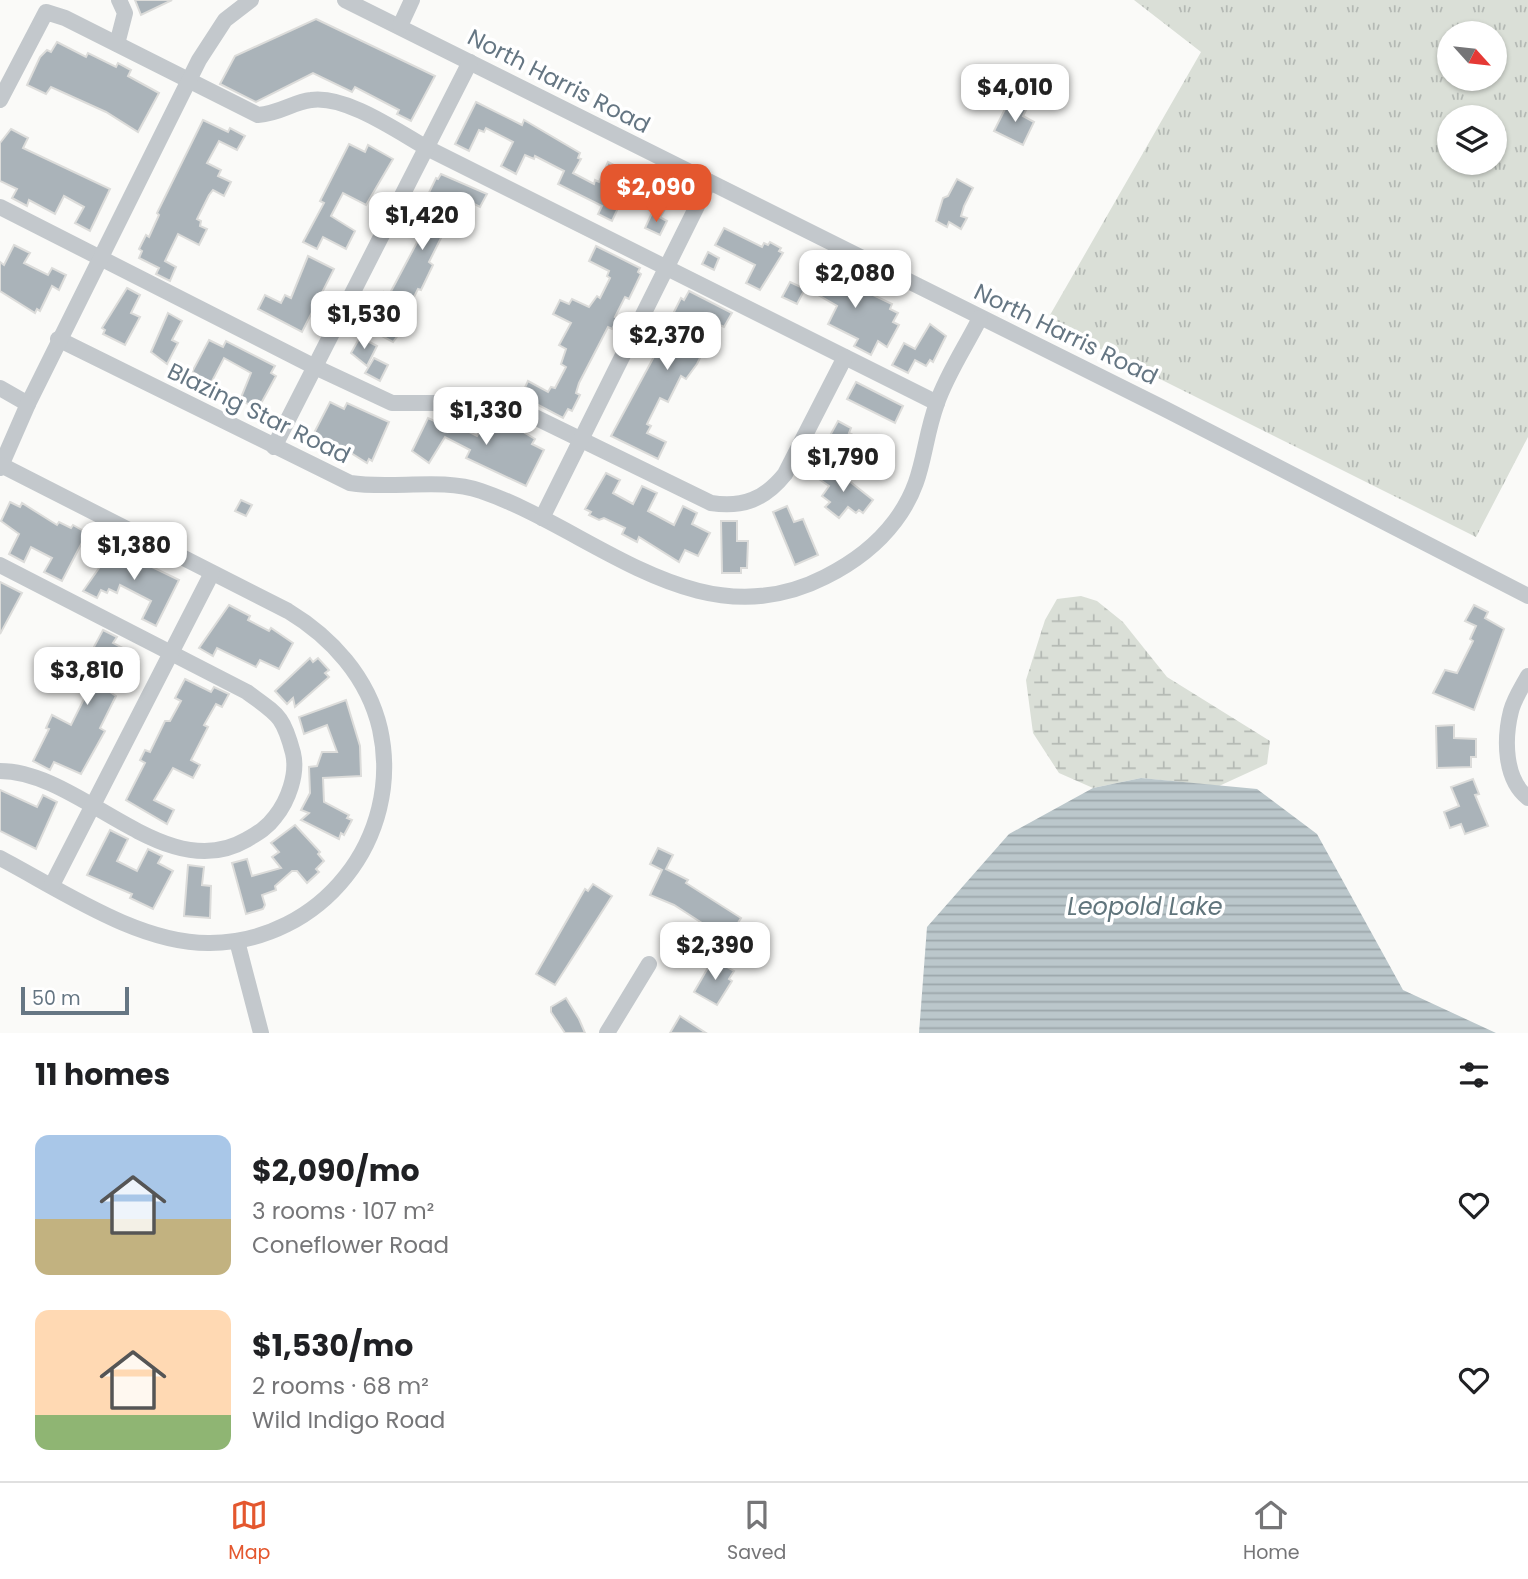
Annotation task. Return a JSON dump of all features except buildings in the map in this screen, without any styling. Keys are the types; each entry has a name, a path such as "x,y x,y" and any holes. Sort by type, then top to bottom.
{"street":[{"path":"54,0 59,16"},
{"path":"117,44 125,13 119,0"},
{"path":"0,858 153,934 195,942 237,941 270,932 307,915 354,866 381,802 380,730 367,693 333,644 288,611 1,466 58,339 189,81 225,20 251,0"},
{"name":"North Harris Road","path":"345,0 1165,409 1528,596"},
{"path":"400,26 412,0"},
{"path":"0,100 46,12 258,114 278,113 310,99 332,101 370,116 427,148 937,403"},
{"path":"274,447 470,62"},
{"path":"542,518 709,181"},
{"path":"0,207 315,367 392,402 506,403 711,503 731,506 752,501 772,490 785,474 845,357"},
{"name":"Blazing Star Road","path":"58,339 350,483 372,486 456,485 478,490 542,518 647,573 689,590 713,596 755,597 807,586 859,557 894,522 920,474 937,403 981,318"},
{"path":"0,388 28,404"},
{"path":"0,565 247,692 283,719 294,758 288,801 267,828 234,847 208,851 177,849 30,775 0,771"},
{"path":"52,885 212,573"},
{"path":"1528,676 1511,709 1506,751 1518,790 1528,798"},
{"path":"237,941 261,1033"},
{"path":"607,1033 649,964"}],"green space":[{"path":"1134,0 1528,0 1528,437 1476,537 1046,322 1201,52"},
{"path":"1081,596 1097,601 1123,622 1167,677 1270,741 1267,764 1219,786 1141,778 1093,788 1059,773 1033,733 1026,680 1045,620 1057,599"}],"water":[{"name":"Leopold Lake","path":"1141,778 1257,789 1317,834 1403,990 1496,1033 919,1033 927,927 1009,834 1093,788"}]}
